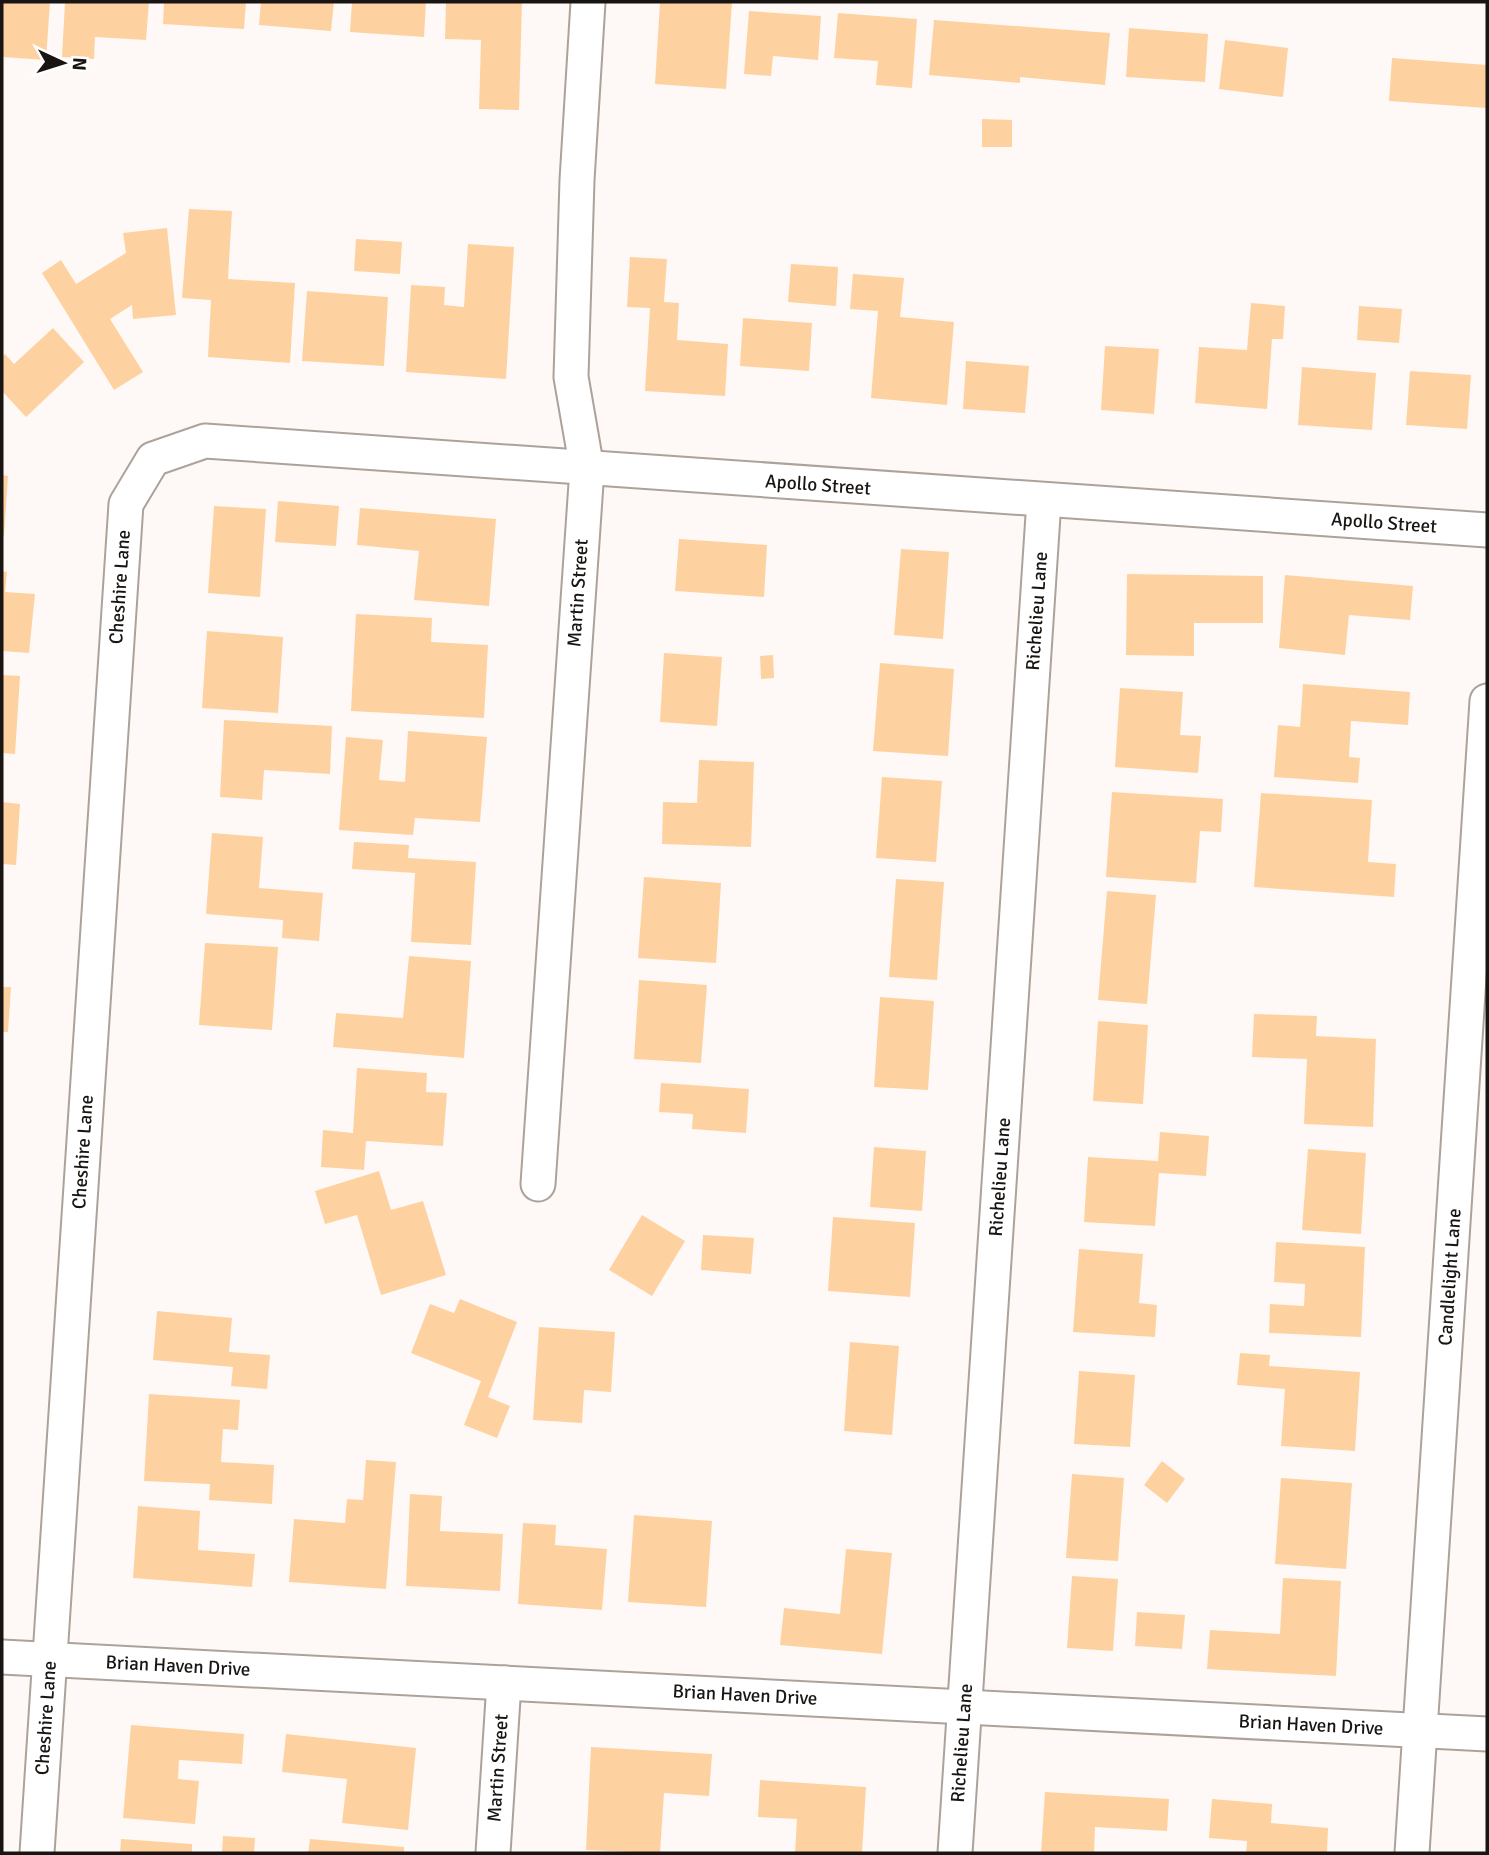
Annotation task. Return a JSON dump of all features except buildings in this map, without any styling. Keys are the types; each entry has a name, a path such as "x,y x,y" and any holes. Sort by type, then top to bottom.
{"street":[{"name":"Martin Street","path":"538,1184 587,469 571,377 577,180 588,2"},
{"name":"Apollo Street","path":"153,459 205,441 1487,530"},
{"name":"Cheshire Lane","path":"37,1853 126,504 153,459"},
{"name":"Richelieu Lane","path":"954,1853 1044,500"},
{"name":"Candlelight Lane","path":"1412,1853 1487,701"},
{"name":"Brian Haven Drive","path":"2,1657 1487,1734"},
{"name":"Martin Street","path":"493,1853 504,1683"}]}
